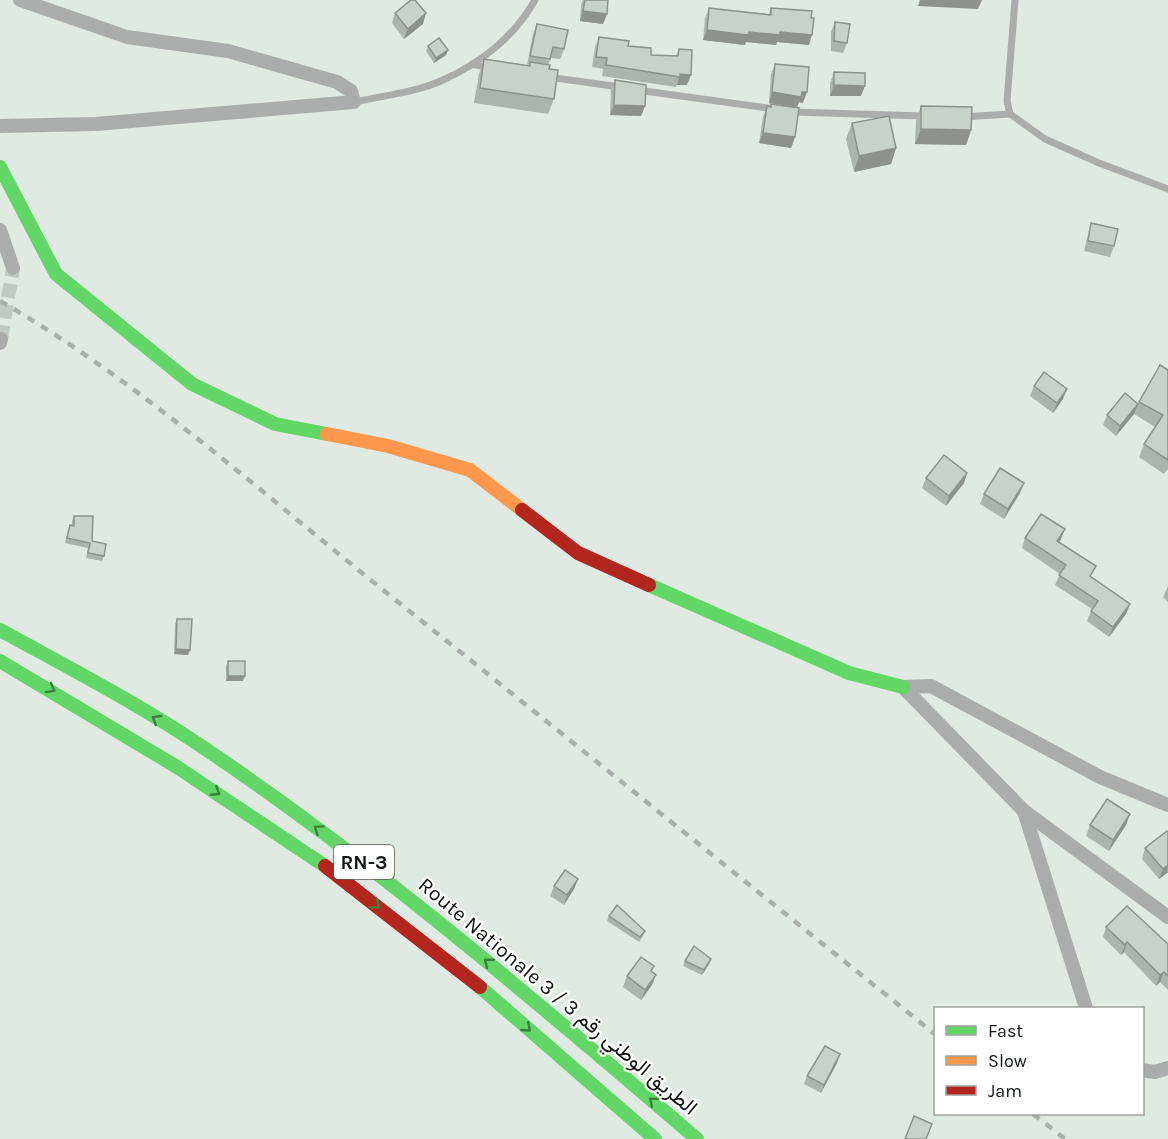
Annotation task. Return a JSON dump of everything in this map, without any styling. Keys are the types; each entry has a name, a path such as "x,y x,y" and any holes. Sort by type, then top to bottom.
{"main road":[{"path":"0,167 56,274 192,384 275,424 388,446 470,470 578,553 849,673 903,687"},
{"name":"Route Nationale 3 / الطريق الوطني رقم 3","path":"0,630 202,747 358,857 524,991 697,1139"},
{"name":"Route Nationale 3 / الطريق الوطني رقم 3","path":"0,661 111,723 349,884 493,998 656,1139"}],"street":[{"path":"0,126 96,124 354,102 351,91 337,82 228,51 127,37 20,0"},
{"path":"0,230 13,268"},
{"path":"903,687 931,686 1100,777 1168,805"},
{"path":"903,687 1024,811 1168,916"},
{"path":"1024,811 1086,1007"},
{"path":"1144,1070 1155,1072 1168,1068"}],"lane":[{"path":"354,102 442,81 489,54 524,20 535,0"},
{"path":"1015,0 1008,101 1011,114 1045,139 1099,163 1168,189"},
{"path":"472,64 501,70"},
{"path":"535,75 801,113 933,116"},
{"path":"957,117 993,117 1011,114"}],"building":[{"path":"411,0 415,0 426,13 408,29 395,13"},
{"path":"585,0 608,0 607,14 583,11"},
{"path":"709,8 771,15 771,8 812,11 811,18 814,18 812,35 749,32 748,35 707,30"},
{"path":"835,22 850,24 847,43 834,41"},
{"path":"537,24 568,30 564,49 553,47 550,59 530,56"},
{"path":"599,37 629,41 628,46 651,48 651,55 678,56 679,49 692,50 691,75 680,74 680,77 606,65 607,58 596,57"},
{"path":"439,38 448,50 436,58 428,46"},
{"path":"484,59 530,66 530,62 550,65 549,69 558,70 554,99 480,88"},
{"path":"775,64 809,67 807,92 802,92 801,97 772,92"},
{"path":"834,72 865,73 865,86 834,85"},
{"path":"615,80 646,85 645,106 614,105"},
{"path":"771,104 799,108 795,137 763,133 767,106 771,107"},
{"path":"921,106 972,107 971,130 921,129"},
{"path":"889,116 896,148 859,156 852,123"},
{"path":"1091,223 1118,229 1114,246 1088,241"},
{"path":"1160,365 1168,370 1168,460 1144,444 1163,415 1139,402"},
{"path":"1044,372 1067,389 1057,403 1034,386"},
{"path":"1125,393 1138,404 1120,426 1107,415"},
{"path":"944,455 967,473 949,496 926,478"},
{"path":"1000,468 1024,483 1008,509 984,494"},
{"path":"1041,514 1065,529 1057,541 1096,566 1090,576 1130,604 1113,627 1091,611 1098,601 1059,575 1066,565 1025,538"},
{"path":"74,516 93,516 92,541 106,544 104,556 88,553 90,543 67,538 70,525 74,526"},
{"path":"177,619 192,619 190,650 176,649"},
{"path":"228,661 245,661 245,676 228,676"},
{"path":"1107,799 1130,814 1113,840 1090,825"},
{"path":"1167,831 1168,865 1163,869 1145,848"},
{"path":"565,870 578,879 567,895 554,886"},
{"path":"617,905 645,931 640,937 609,916"},
{"path":"1127,906 1168,944 1168,976 1164,972 1160,975 1127,942 1125,945 1106,927"},
{"path":"694,946 711,959 704,970 685,961"},
{"path":"641,957 654,966 651,971 656,975 645,990 627,976"},
{"path":"825,1046 840,1054 824,1085 807,1076"},
{"path":"914,1116 932,1124 926,1139 905,1139"}],"tunnel":[{"path":"1,339 13,268"}],"railway":[{"path":"0,301 97,363 237,470 934,1033"},
{"path":"1034,1115 1065,1139"}],"traffic: fast":[{"path":"0,167 56,274 192,384 275,424 327,434"},
{"path":"649,585 849,673 903,687"},
{"path":"0,630 154,716 204,748 332,839 456,936 697,1139"},
{"path":"0,661 177,767 325,866"},
{"path":"480,987 655,1139"}],"traffic: slow":[{"path":"327,434 388,446 470,470 522,510"}],"traffic: jam":[{"path":"522,510 578,553 649,585"},
{"path":"325,866 480,987"}]}
